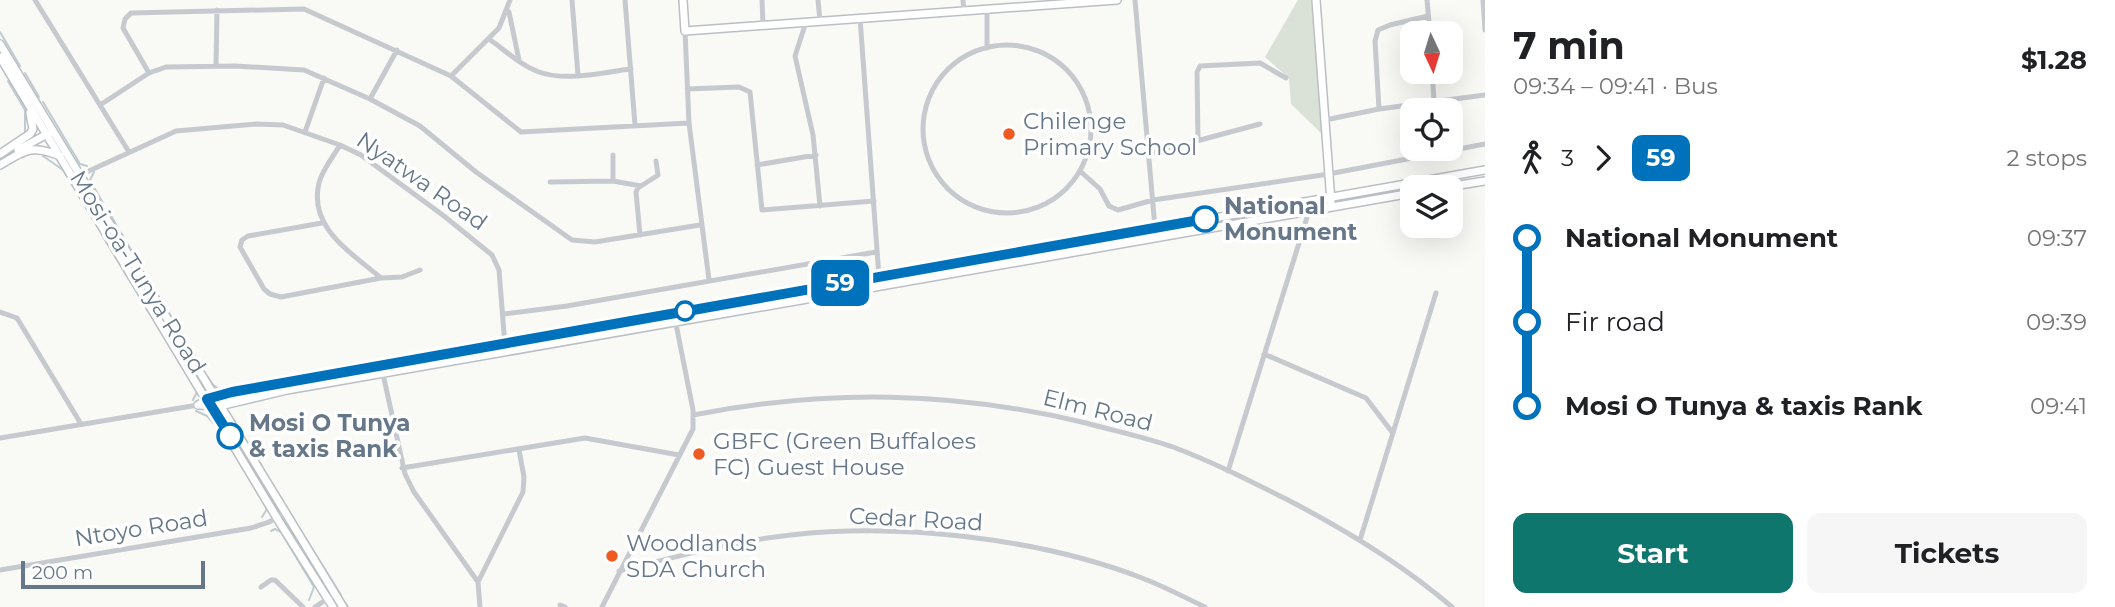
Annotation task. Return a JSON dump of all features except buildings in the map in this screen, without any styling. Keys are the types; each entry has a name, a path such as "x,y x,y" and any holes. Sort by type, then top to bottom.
{"main road":[{"path":"683,0 685,31 964,11 987,9 996,4 1117,0"},
{"path":"1316,0 1331,207"},
{"name":"Mosi-oa-Tunya Road","path":"0,44 61,156 77,177"},
{"name":"Mosi-oa-Tunya Road","path":"0,57 285,513 331,596 333,607"},
{"path":"0,155 30,134 32,119 26,100"},
{"path":"0,163 49,132"},
{"path":"0,163 37,148 61,156"},
{"path":"198,405 220,406 287,390 383,374 674,313 1485,170"},
{"path":"1463,184 1485,181"},
{"path":"198,405 211,398 676,322 1400,195"},
{"name":"Mosi-oa-Tunya Road","path":"211,398 212,407 277,518 331,596 342,607"}],"street":[{"path":"35,0 129,152"},
{"path":"303,0 304,9"},
{"path":"451,76 503,23 510,0"},
{"path":"572,0 578,75"},
{"path":"625,0 635,125"},
{"path":"762,0 763,25"},
{"path":"818,0 820,21"},
{"path":"963,0 964,11"},
{"path":"1135,0 1155,228"},
{"path":"1427,0 1429,21"},
{"path":"1483,0 1485,30"},
{"path":"149,73 123,28 128,15 304,9 451,76 521,132 689,123"},
{"path":"508,9 519,62"},
{"path":"986,48 987,9"},
{"path":"216,66 217,10"},
{"path":"1379,109 1376,35 1384,27 1428,16"},
{"path":"860,17 879,277"},
{"path":"806,22 795,56 810,118 820,206"},
{"path":"685,31 689,123 709,280"},
{"path":"489,39 519,62 540,73 555,76 578,75 631,69"},
{"path":"1026,47 1050,57 1070,74 1084,95 1091,121 1090,146 1080,171 1066,189 1048,202 1027,211 1004,213 981,209 961,199 937,175 924,144 923,121 929,99 947,70 965,57 986,48 1026,47"},
{"path":"370,99 397,50"},
{"path":"1198,141 1197,72 1200,66 1255,62 1286,78"},
{"path":"100,105 149,73 166,67 299,69 370,99 420,126 476,172 572,240 595,242 700,225"},
{"path":"305,132 324,78"},
{"path":"687,89 739,87 750,92 762,210 874,201"},
{"path":"1454,98 1485,95"},
{"path":"1325,120 1400,106"},
{"name":"Nyatwa Road","path":"77,177 176,131 272,124 340,145 361,155 398,181 492,255 499,270 505,349"},
{"path":"1149,154 1260,124"},
{"path":"1080,171 1100,189 1113,209 1153,200 1329,174 1485,144"},
{"path":"340,145 318,187 322,223 333,237 380,278"},
{"path":"612,155 613,181"},
{"path":"757,166 816,155"},
{"path":"640,235 636,192 658,175 656,161"},
{"path":"550,182 613,181 641,186"},
{"path":"1228,471 1308,211"},
{"path":"322,223 248,236 242,240 240,247 267,292 281,297 380,278 402,277 420,270"},
{"path":"504,314 567,306 876,252"},
{"path":"1360,540 1436,293"},
{"path":"0,312 17,318 81,424"},
{"path":"602,607 693,429 693,415 674,313"},
{"path":"1264,354 1366,398 1392,432"},
{"path":"383,374 402,468 414,492 478,582 480,607"},
{"name":"Elm Road","path":"693,415 750,405 831,398 904,397 958,400 1028,410 1139,437 1172,447 1228,471 1318,515 1402,568 1451,607"},
{"path":"0,438 198,405"},
{"path":"402,468 585,438 679,455"},
{"path":"478,582 523,492 524,477 519,450"},
{"name":"Ntoyo Road","path":"0,570 251,528 285,513"},
{"name":"Cedar Road","path":"619,571 719,546 792,534 889,532 943,535 1064,555 1141,578 1205,607"},
{"path":"261,587 275,580 303,607"},
{"path":"315,607 331,596"}],"shaded area":[{"path":"1298,0 1311,0 1323,135 1291,104 1289,78 1265,57"}],"waterway":[{"path":"0,32 20,66"},
{"path":"25,73 39,97"},
{"path":"8,81 25,110 25,133"},
{"path":"43,102 80,164 87,166"},
{"path":"43,156 63,170 99,229"},
{"path":"94,172 90,180 103,203"},
{"path":"107,209 143,270"},
{"path":"102,235 131,283"},
{"path":"146,275 153,286"},
{"path":"134,287 144,304"},
{"path":"159,297 181,333"},
{"path":"147,310 154,320"},
{"path":"185,339 189,345"},
{"path":"192,350 203,368"},
{"path":"208,377 216,387 229,389"},
{"path":"193,400 197,392"},
{"path":"196,411 207,416 221,432"},
{"path":"236,424 254,455"},
{"path":"235,455 267,509 262,517"},
{"path":"278,493 294,519"},
{"path":"298,526 341,595"},
{"path":"271,531 275,529 281,532 314,587 309,600"},
{"path":"344,601 348,607"}],"bus line":[{"name":"59","path":"230,436 207,399 232,392 1205,219"}],"place":[{"name":"Chilenge Primary School","path":"1009,134"},
{"name":"National Monument","path":"1205,219"},
{"name":"Mosi O Tunya & taxis Rank","path":"230,436"},
{"name":"GBFC (Green Buffaloes FC) Guest House","path":"699,454"},
{"name":"Woodlands SDA Church","path":"612,556"}]}
